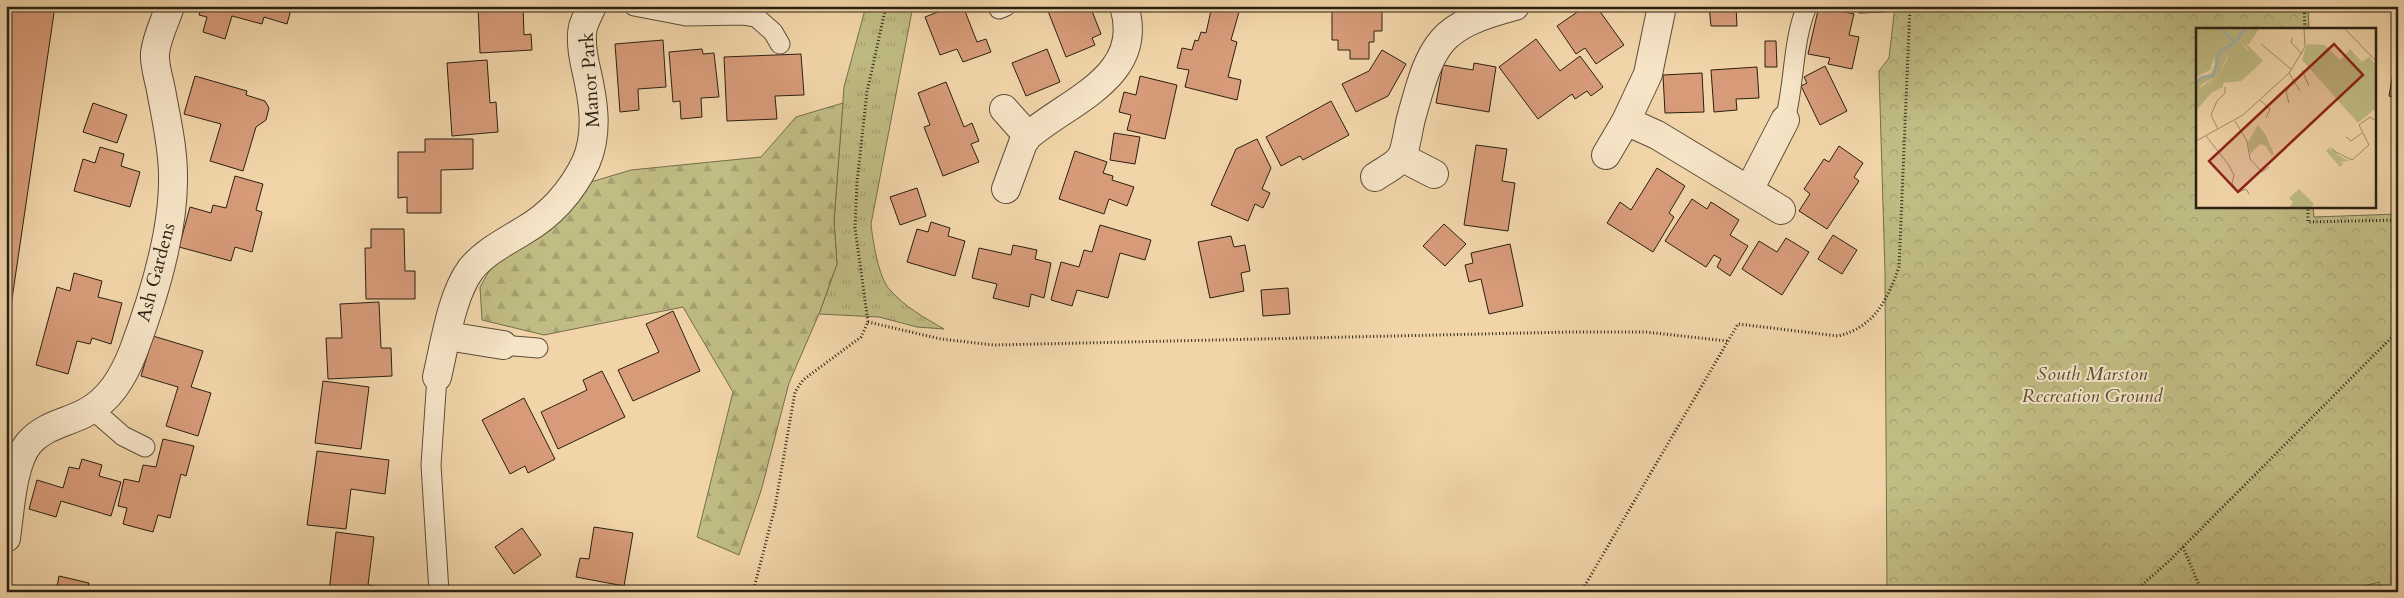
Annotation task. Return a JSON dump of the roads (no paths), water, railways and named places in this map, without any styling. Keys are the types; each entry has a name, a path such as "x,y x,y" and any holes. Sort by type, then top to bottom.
{"street":[{"name":"Ash Gardens","path":"6,538 14,485 22,455 29,444 50,426 92,409 111,393 121,378 133,352 155,285 170,220 173,175 168,124 155,56 157,38 170,6"},
{"name":"Manor Park","path":"437,377 458,293 471,269 484,255 541,220 573,185 586,160 593,139 594,123 583,50 583,28 592,6"},
{"path":"1006,189 1022,143 1028,136 1049,119 1081,99 1114,70 1124,55 1129,36 1124,6"},
{"path":"1375,177 1401,157 1422,78 1435,49 1452,30 1462,24 1486,14 1515,6"},
{"path":"1606,155 1626,121 1648,74 1662,6"},
{"path":"1004,110 1028,136"},
{"path":"1749,190 1785,120"},
{"path":"1626,121 1657,135 1781,210"},
{"path":"1401,157 1434,174"},
{"path":"448,336 503,345"}],"lane":[{"path":"634,6 686,16 743,15 756,17 774,32 780,44"},
{"path":"1785,120 1792,96 1796,39 1807,6"},
{"path":"503,345 538,348"},
{"path":"437,377 431,465 439,592"},
{"path":"92,409 123,436 145,448"}],"park label":[{"name":"South Marston Recreation Ground","path":"2092,384"}]}
